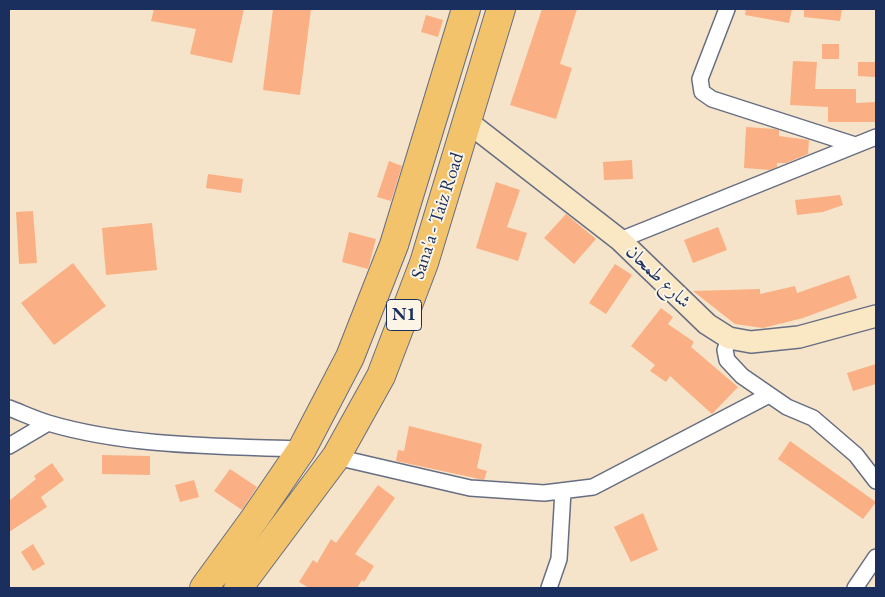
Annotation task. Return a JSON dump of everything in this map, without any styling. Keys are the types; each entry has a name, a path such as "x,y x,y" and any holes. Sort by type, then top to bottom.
{"highway":[{"name":"Sana'a - Taiz Road","path":"204,588 302,449 350,358 394,245 434,108 466,9"},
{"name":"Sana'a - Taiz Road","path":"238,588 336,457 381,376 424,263 501,9"},
{"path":"434,108 468,122"}],"street":[{"path":"728,9 700,79 702,92 712,99 855,146"},
{"name":"شارع طمحان","path":"468,122 620,240 707,324 729,338 751,342 799,337 876,316"},
{"path":"620,240 876,137"},
{"path":"729,338 725,350 727,360 742,376 787,407 814,418 856,455 876,481"},
{"path":"336,457 470,488 544,493 593,487 769,395"},
{"path":"9,408 48,423 119,437 188,444 302,449"},
{"path":"9,446 48,423"},
{"path":"549,588 559,559 563,491"},
{"path":"855,588 876,557"}],"building":[{"path":"154,9 244,9 232,63 190,54 196,29 151,21"},
{"path":"273,9 311,9 300,95 263,90"},
{"path":"542,9 577,9 560,64 572,68 556,119 510,105"},
{"path":"746,9 792,9 789,23 745,15"},
{"path":"804,9 842,9 840,21 804,17"},
{"path":"426,15 443,20 438,37 421,32"},
{"path":"822,44 839,44 839,59 822,59"},
{"path":"793,61 817,62 815,89 856,89 856,103 876,102 876,122 828,122 828,107 790,105"},
{"path":"858,62 875,62 875,77 858,76"},
{"path":"746,127 775,129 779,130 779,136 809,140 808,154 786,163 777,163 777,167 770,170 744,168"},
{"path":"632,160 633,179 604,180 603,162"},
{"path":"389,161 402,166 391,201 377,197"},
{"path":"208,174 243,179 241,193 206,188"},
{"path":"496,182 520,190 507,227 527,233 518,261 476,248"},
{"path":"840,195 843,205 823,212 797,215 795,200"},
{"path":"33,211 37,263 19,264 16,212"},
{"path":"566,214 596,239 574,264 544,238"},
{"path":"152,223 157,270 106,275 102,228"},
{"path":"718,227 727,250 693,263 684,240"},
{"path":"349,232 376,239 368,269 342,262"},
{"path":"73,263 106,306 54,345 21,303"},
{"path":"615,264 632,275 606,314 589,303"},
{"path":"849,275 857,298 803,318 763,328 735,324 693,291 760,289 760,294 795,286 797,293"},
{"path":"661,308 673,317 668,324 694,342 691,347 738,387 712,414 670,376 666,382 650,371 655,365 631,346"},
{"path":"876,364 876,384 853,391 847,373"},
{"path":"409,426 482,444 477,468 487,471 484,480 396,461 398,450 404,451"},
{"path":"790,441 876,502 863,519 778,459"},
{"path":"102,455 150,456 150,475 102,474"},
{"path":"52,463 64,480 41,497 47,507 9,532 9,501 36,479 34,476"},
{"path":"230,469 257,487 242,510 214,491"},
{"path":"194,480 199,497 180,502 175,485"},
{"path":"378,485 395,498 355,554 374,566 364,582 362,580 357,588 309,588 299,582 313,560 317,563 331,539 336,543"},
{"path":"643,513 658,550 631,562 614,527"},
{"path":"33,544 45,564 33,571 21,552"}]}
